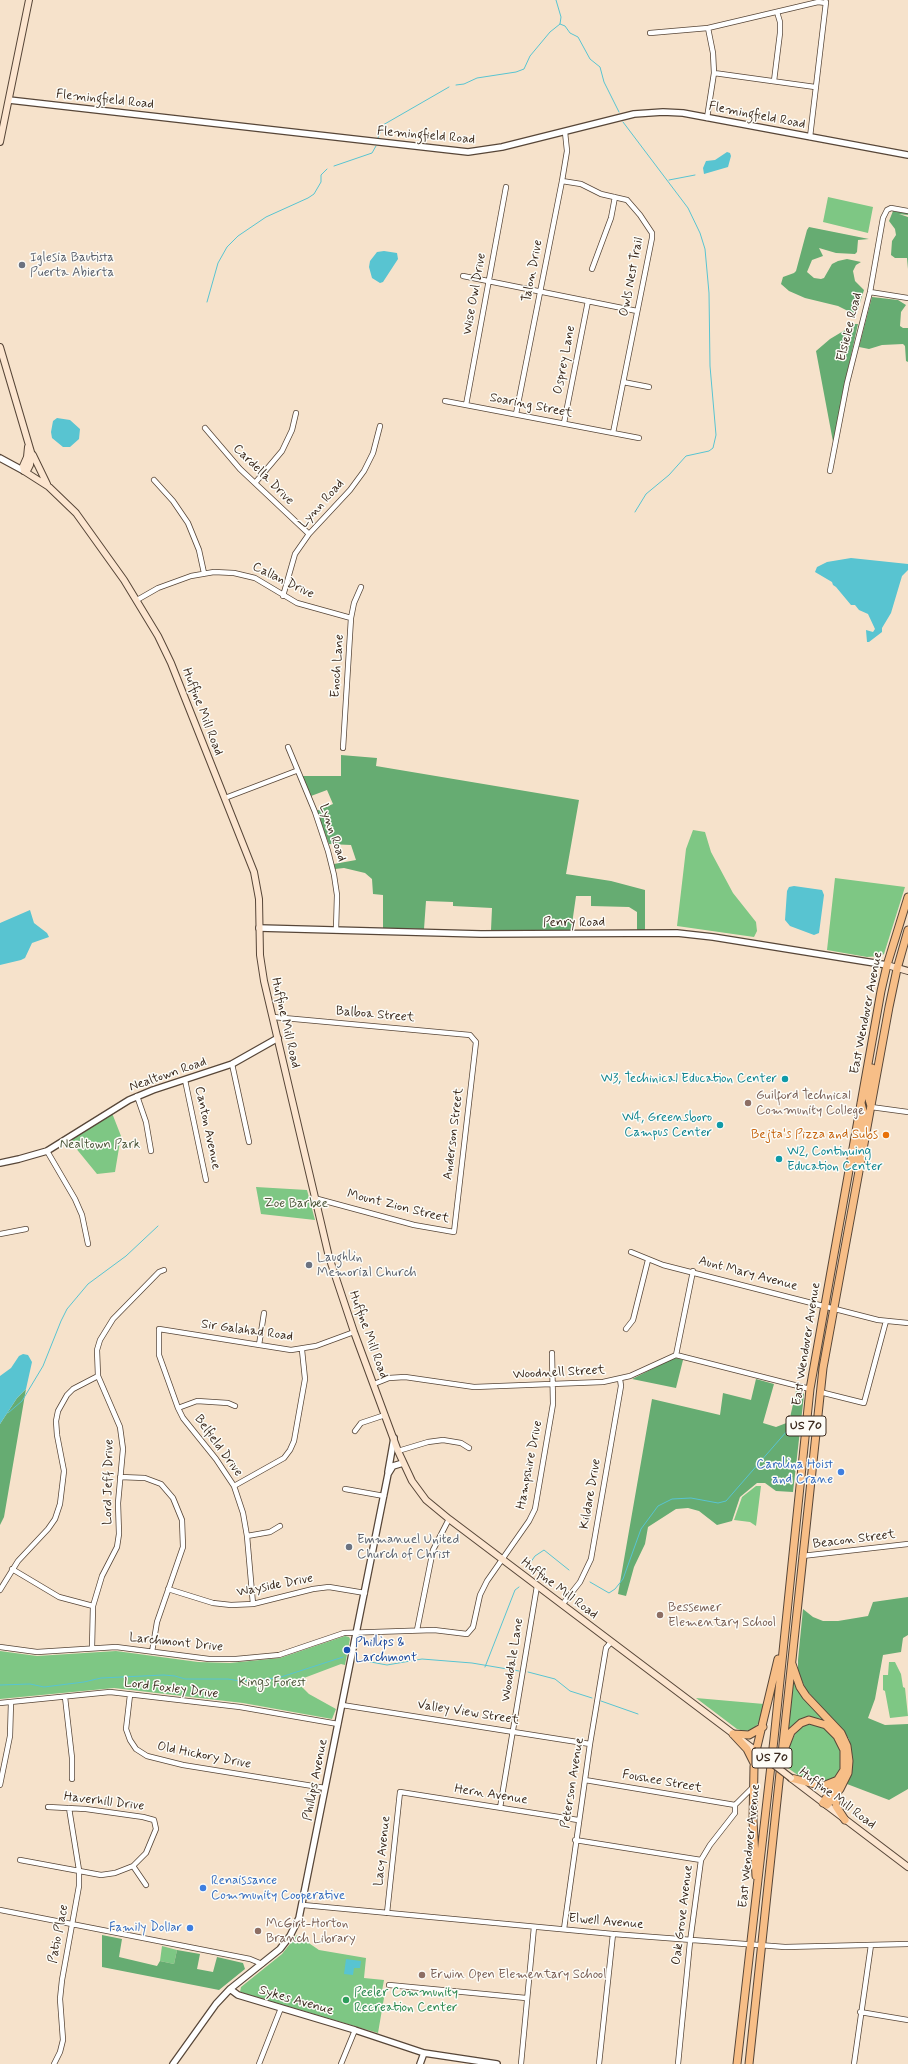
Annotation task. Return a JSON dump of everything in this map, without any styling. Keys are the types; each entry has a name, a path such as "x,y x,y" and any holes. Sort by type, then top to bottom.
{"highway":[{"name":"East Wendover Avenue","path":"737,2064 756,1906 810,1388 887,965 908,897"},
{"name":"East Wendover Avenue","path":"749,2064 780,1760 825,1353 897,967 908,930"},
{"path":"871,1107 868,1096 873,1062 872,1048"},
{"path":"857,1184 856,1167 865,1110 861,1102"},
{"path":"756,1906 753,1786 756,1751 763,1727 786,1625"},
{"path":"791,1660 800,1687 806,1696 841,1733 847,1746 850,1761 848,1773 836,1794 825,1804"},
{"path":"780,1760 791,1732 796,1727 809,1720 821,1722 832,1730 844,1750 845,1764 839,1780 825,1804"},
{"path":"733,1734 749,1735 763,1727"},
{"path":"733,1734 747,1749 755,1765"},
{"path":"791,1778 824,1786 839,1780"},
{"path":"836,1794 836,1806 845,1820"}],"main road":[{"path":"0,142 30,0"},
{"path":"0,347 28,443 49,487"},
{"path":"28,443 27,457 23,466 24,471 28,469 30,465 32,452"},
{"name":"Huffine Mill Road","path":"24,471 49,487 74,512 89,530 137,600 170,660 254,872 259,899 260,955 262,974 329,1257 354,1332 398,1451 412,1481 426,1500 449,1519 908,1867"},
{"path":"887,965 908,971"},
{"path":"897,967 908,967"}],"street":[{"path":"650,33 708,28 826,1 810,137"},
{"path":"774,81 780,33 780,22 776,12"},
{"path":"707,118 714,73 713,52 708,28"},
{"path":"714,73 815,87"},
{"name":"Flemingfield Road","path":"9,100 458,151 492,150 644,112 672,112 908,155"},
{"name":"Talon Drive","path":"516,414 562,181 567,151 566,132"},
{"name":"Owls Nest Trail","path":"562,181 581,184 601,194 627,200 632,204 652,233 614,433"},
{"name":"Wise Owl Drive","path":"466,405 506,187"},
{"path":"592,269 611,218 615,197"},
{"name":"Elsielee Road","path":"830,470 847,383 870,292 885,212 891,208 908,211"},
{"path":"463,276 637,311"},
{"path":"870,292 908,298"},
{"name":"Osprey Lane","path":"564,423 588,301"},
{"path":"623,382 649,387"},
{"name":"Soaring Street","path":"445,401 639,438"},
{"path":"255,483 282,451 292,430 296,413"},
{"name":"Lynn Road","path":"283,596 294,558 309,534 350,490 364,471 373,453 380,426"},
{"name":"Cardella Drive","path":"205,428 230,458 309,534"},
{"path":"0,458 24,471"},
{"path":"154,480 173,501 188,523 199,550 204,573"},
{"name":"Callan Drive","path":"137,600 172,582 204,573 230,572 249,576 283,596 306,606 351,618"},
{"name":"Enoch Lane","path":"343,748 351,618 354,603 361,587"},
{"name":"Lynn Road","path":"288,747 296,771 315,812 334,875 336,895 336,930"},
{"path":"225,798 296,771"},
{"name":"Penry Road","path":"260,928 482,934 687,934 887,965"},
{"name":"Balboa Street","path":"273,1017 470,1035 473,1038"},
{"name":"Nealtown Road","path":"0,1163 47,1151 137,1096 232,1064 278,1038"},
{"name":"Anderson Street","path":"454,1232 475,1053 476,1042 473,1038"},
{"path":"232,1064 248,1142"},
{"name":"Canton Avenue","path":"185,1080 206,1180"},
{"path":"137,1096 146,1122 151,1151"},
{"path":"871,1107 908,1112"},
{"path":"47,1151 75,1199 82,1215 88,1244"},
{"name":"Mount Zion Street","path":"314,1198 414,1225 454,1232"},
{"path":"0,1234 26,1230"},
{"name":"Aunt Mary Avenue","path":"631,1252 648,1260 886,1322 908,1323"},
{"path":"626,1329 633,1320 648,1260"},
{"name":"Lord Jeff Drive","path":"92,1648 93,1606 102,1576 112,1560 118,1540 123,1438 120,1427 98,1376 97,1350 106,1329 113,1319 159,1272 164,1270"},
{"path":"693,1271 676,1355 810,1388"},
{"path":"258,1345 264,1313"},
{"path":"820,1392 864,1403 886,1322"},
{"name":"Sir Galahad Road","path":"159,1329 291,1350 302,1350 316,1346 354,1332"},
{"name":"Belfield Drive","path":"159,1329 159,1355 178,1408 192,1430 216,1459 234,1486 243,1513 247,1536 253,1604"},
{"path":"234,1486 284,1458 290,1450 294,1441 305,1378 302,1350"},
{"name":"Hampshire Drive","path":"467,1634 473,1627 480,1595 486,1581 529,1521 535,1509 553,1404 552,1353"},
{"name":"Woodnell Street","path":"374,1384 389,1378 405,1377 474,1387 603,1382 620,1379 676,1355"},
{"path":"0,1590 12,1569 48,1529 60,1504 64,1471 57,1435 56,1421 58,1412 67,1395 73,1389 98,1376"},
{"name":"Kildare Drive","path":"562,1605 580,1582 591,1559 621,1386 620,1379"},
{"path":"178,1408 197,1401 228,1403 235,1406"},
{"path":"355,1431 361,1424 385,1415"},
{"name":"Phillips Avenue","path":"173,2064 208,2013 230,1989 280,1949 290,1936 300,1918 384,1496 388,1474 388,1462 394,1438"},
{"path":"398,1451 428,1442 443,1440 461,1443 469,1448"},
{"path":"388,1474 393,1466 403,1463"},
{"path":"120,1477 145,1478 161,1484 170,1494 178,1508 182,1520 183,1547 157,1622 152,1652"},
{"path":"345,1489 384,1496"},
{"path":"416,1630 433,1550 449,1519"},
{"path":"247,1536 270,1532 280,1526"},
{"name":"Beacon Street","path":"802,1556 908,1544"},
{"path":"12,1569 59,1597 93,1606"},
{"name":"Wooddale Lane","path":"500,1808 537,1586"},
{"name":"Wayside Drive","path":"168,1589 213,1603 231,1605 253,1604 313,1589 329,1587 365,1593"},
{"name":"Larchmont Drive","path":"0,1647 37,1652 116,1647 210,1659 264,1657 300,1649 344,1633 384,1633 416,1630 467,1634"},
{"name":"Peterson Avenue","path":"564,1929 575,1840 590,1744 606,1648 611,1642"},
{"name":"Lord Foxley Drive","path":"0,1703 110,1692 240,1707 338,1724"},
{"name":"Old Hickory Drive","path":"130,1695 126,1729 130,1740 136,1748 147,1756 183,1765 325,1788"},
{"path":"65,1697 72,1758 72,1779"},
{"path":"0,1785 10,1736 11,1702"},
{"name":"Valley View Street","path":"342,1705 590,1744"},
{"name":"Foushee Street","path":"585,1780 735,1805"},
{"name":"Oak Grove Avenue","path":"678,2064 701,1860 710,1845 735,1813 735,1805 739,1803 753,1786"},
{"name":"Hern Avenue","path":"400,1792 578,1820"},
{"name":"Lacy Avenue","path":"387,1913 400,1792"},
{"name":"Haverhill Drive","path":"48,1807 69,1808 143,1817 154,1820 156,1823 156,1829 146,1853 133,1866"},
{"name":"Patio Place","path":"54,2064 60,2052 63,2040 61,1991 78,1892 79,1870 69,1808"},
{"path":"575,1840 701,1860"},
{"path":"20,1860 101,1875 115,1873 133,1866 146,1885"},
{"name":"Elwell Avenue","path":"303,1905 613,1934 762,1945 798,1947 908,1944"},
{"path":"0,1910 250,1959 262,1964"},
{"path":"521,2064 526,1998 534,1927"},
{"path":"600,2064 613,1934"},
{"path":"854,2064 860,2012 871,1945"},
{"path":"389,1985 526,1998"},
{"name":"Sykes Avenue","path":"230,1989 238,1995 355,2030 424,2053 497,2064"},
{"path":"259,2064 281,2008"},
{"path":"860,2012 908,2020"},
{"path":"341,2064 355,2030"},
{"path":"420,2064 424,2053"}],"green space":[{"path":"828,197 873,207 868,233 823,222"},
{"path":"893,211 908,213 908,215 899,214 908,217 908,269 907,258 895,258 891,255 892,241 896,235 895,229 889,221"},
{"path":"809,227 869,239 858,240 857,252 855,254 836,253 819,248 823,256 812,260 807,272 814,278 821,279 824,278 832,264 838,261 847,259 861,262 856,265 853,271 855,281 864,290 857,312 852,313 838,306 805,298 789,291 781,284 783,277 796,271"},
{"path":"872,297 898,300 906,305 901,312 900,326 903,328 908,328 908,362 906,361 905,346 903,344 882,345 869,349 859,347"},
{"path":"855,324 858,324 834,447 816,351 830,339"},
{"path":"341,755 377,758 376,766 579,800 566,874 611,881 645,890 645,930 637,930 637,912 629,907 591,906 591,896 576,896 571,931 491,930 492,908 453,906 453,902 426,901 424,929 383,928 383,895 373,894 372,879 365,873 344,868 335,869 334,864 356,860 351,845 329,844 316,811 333,804 327,790 311,796 302,776 341,776"},
{"path":"693,830 705,832 711,852 733,893 756,922 757,931 754,937 677,926 686,849"},
{"path":"835,878 905,887 884,954 881,956 867,957 827,950"},
{"name":"Nealtown Park","path":"112,1113 121,1136 115,1172 97,1174 70,1141"},
{"name":"Zoe Barbee","path":"256,1187 307,1190 315,1220 261,1214"},
{"path":"677,1358 683,1360 676,1388 632,1379 672,1359"},
{"path":"756,1379 774,1384 763,1423 776,1427 789,1422 796,1391 803,1392 804,1395 793,1492 776,1491 765,1483 757,1483 740,1497 732,1521 717,1525 699,1511 688,1508 676,1509 648,1527 645,1544 634,1567 626,1596 618,1594 652,1399 720,1415 723,1393 751,1400"},
{"path":"26,1389 4,1517 0,1525 0,1424 17,1398"},
{"path":"756,1486 761,1486 756,1526 750,1522 734,1520 742,1497"},
{"path":"908,1597 908,1635 903,1638 901,1652 883,1655 875,1699 868,1718 885,1725 908,1724 908,1789 889,1800 847,1784 853,1759 849,1739 842,1729 806,1690 798,1671 798,1660 803,1609 813,1617 823,1621 838,1621 868,1616 873,1602"},
{"name":"Kings Forest","path":"345,1636 349,1637 350,1639 345,1665 341,1664 296,1681 309,1694 336,1709 332,1719 243,1703 114,1688 0,1699 0,1651 37,1656 116,1651 198,1662 230,1663 280,1658"},
{"path":"889,1662 895,1662 901,1674 903,1687 905,1688 908,1716 890,1718 885,1691 883,1690 883,1675 888,1675"},
{"path":"792,1677 828,1723 821,1719 810,1717 790,1730 788,1729"},
{"path":"696,1698 764,1704 759,1723 752,1730 744,1731 737,1729"},
{"path":"810,1723 826,1728 835,1739 840,1751 841,1766 836,1777 823,1783 802,1778 785,1766 787,1752 796,1732 800,1727"},
{"path":"102,1935 122,1939 119,1957 157,1966 160,1961 174,1964 177,1950 200,1954 197,1969 213,1972 217,1957 243,1963 245,1969 219,1990 102,1967"},
{"path":"297,1935 319,1950 366,1958 364,1978 384,1980 382,1991 385,1992 378,2033 240,1992 241,1987 282,1954"},
{"path":"162,1946 177,1950 174,1964 160,1961"}],"water":[{"path":"727,152 730,153 731,156 728,167 704,174 703,168 706,161 715,160"},
{"path":"384,251 397,253 398,259 383,282 380,283 372,278 369,267 370,261 377,252"},
{"path":"57,418 70,420 80,429 79,439 70,447 63,447 52,438 51,432 53,421"},
{"path":"851,558 908,564 908,570 902,576 891,613 882,628 882,632 869,642 867,642 866,630 873,632 875,629 868,614 859,610 855,605 851,605 832,582 815,572 817,567 827,562"},
{"path":"794,886 822,890 824,895 819,933 814,935 790,926 785,920 787,891 789,887"},
{"path":"30,910 34,923 47,933 49,937 32,943 25,958 0,965 0,923"},
{"path":"23,1354 28,1355 32,1362 26,1389 17,1398 0,1424 0,1376 11,1368 19,1356"},
{"path":"346,1959 361,1961 360,1968 354,1968 353,1975 344,1974"}],"waterway":[{"path":"456,85 464,84 477,78 516,72 524,69 530,56 550,32 560,24 561,17 556,0"},
{"path":"560,24 565,26 570,33 578,37 590,59 600,67 604,82 619,112"},
{"path":"378,138 383,125 449,87"},
{"path":"623,122 688,208 700,233 705,249 709,293 710,366 716,435 713,448 709,451 686,456 669,475 646,494 635,512"},
{"path":"334,166 372,153 376,146"},
{"path":"207,302 218,263 227,247 238,236 266,217 314,194 321,182 321,175 327,169"},
{"path":"669,180 695,175"},
{"path":"8,1413 22,1401 43,1366 67,1309 88,1284 126,1256 158,1226"},
{"path":"590,1582 609,1593 615,1589 623,1579 641,1529 658,1506 672,1499 691,1498 718,1503 726,1501 787,1431"},
{"path":"528,1566 535,1556 544,1550 569,1570"},
{"path":"485,1667 515,1590 519,1587"},
{"path":"0,1685 30,1684 44,1687 84,1682 101,1678 164,1675 185,1679 228,1679 240,1681 278,1678 343,1657"},
{"path":"360,1660 387,1665 422,1659 472,1663 519,1671"},
{"path":"528,1672 555,1679 570,1691 592,1698"},
{"path":"601,1701 638,1714"}],"place":[{"name":"Iglesia Bautista Puerta Abierta","path":"22,265"},
{"name":"W3, Techinical Education Center","path":"785,1079"},
{"name":"Guilford Technical Community College","path":"748,1103"},
{"name":"W4, Greensboro Campus Center","path":"720,1125"},
{"name":"Bejta's Pizza and Subs","path":"886,1135"},
{"name":"W2, Continuing Education Center","path":"779,1159"},
{"name":"Laughlin Memorial Church","path":"309,1265"},
{"name":"Carolina Hoist and Crane","path":"841,1472"},
{"name":"Emmanuel United Church of Christ","path":"349,1547"},
{"name":"Bessemer Elementary School","path":"660,1615"},
{"name":"Phillips & Larchmont","path":"347,1650"},
{"name":"Renaissance Community Cooperative","path":"203,1888"},
{"name":"Family Dollar","path":"190,1928"},
{"name":"McGirt-Horton Branch Library","path":"258,1931"},
{"name":"Erwin Open Elementary School","path":"422,1975"},
{"name":"Peeler Community Recreation Center","path":"346,2000"}]}
